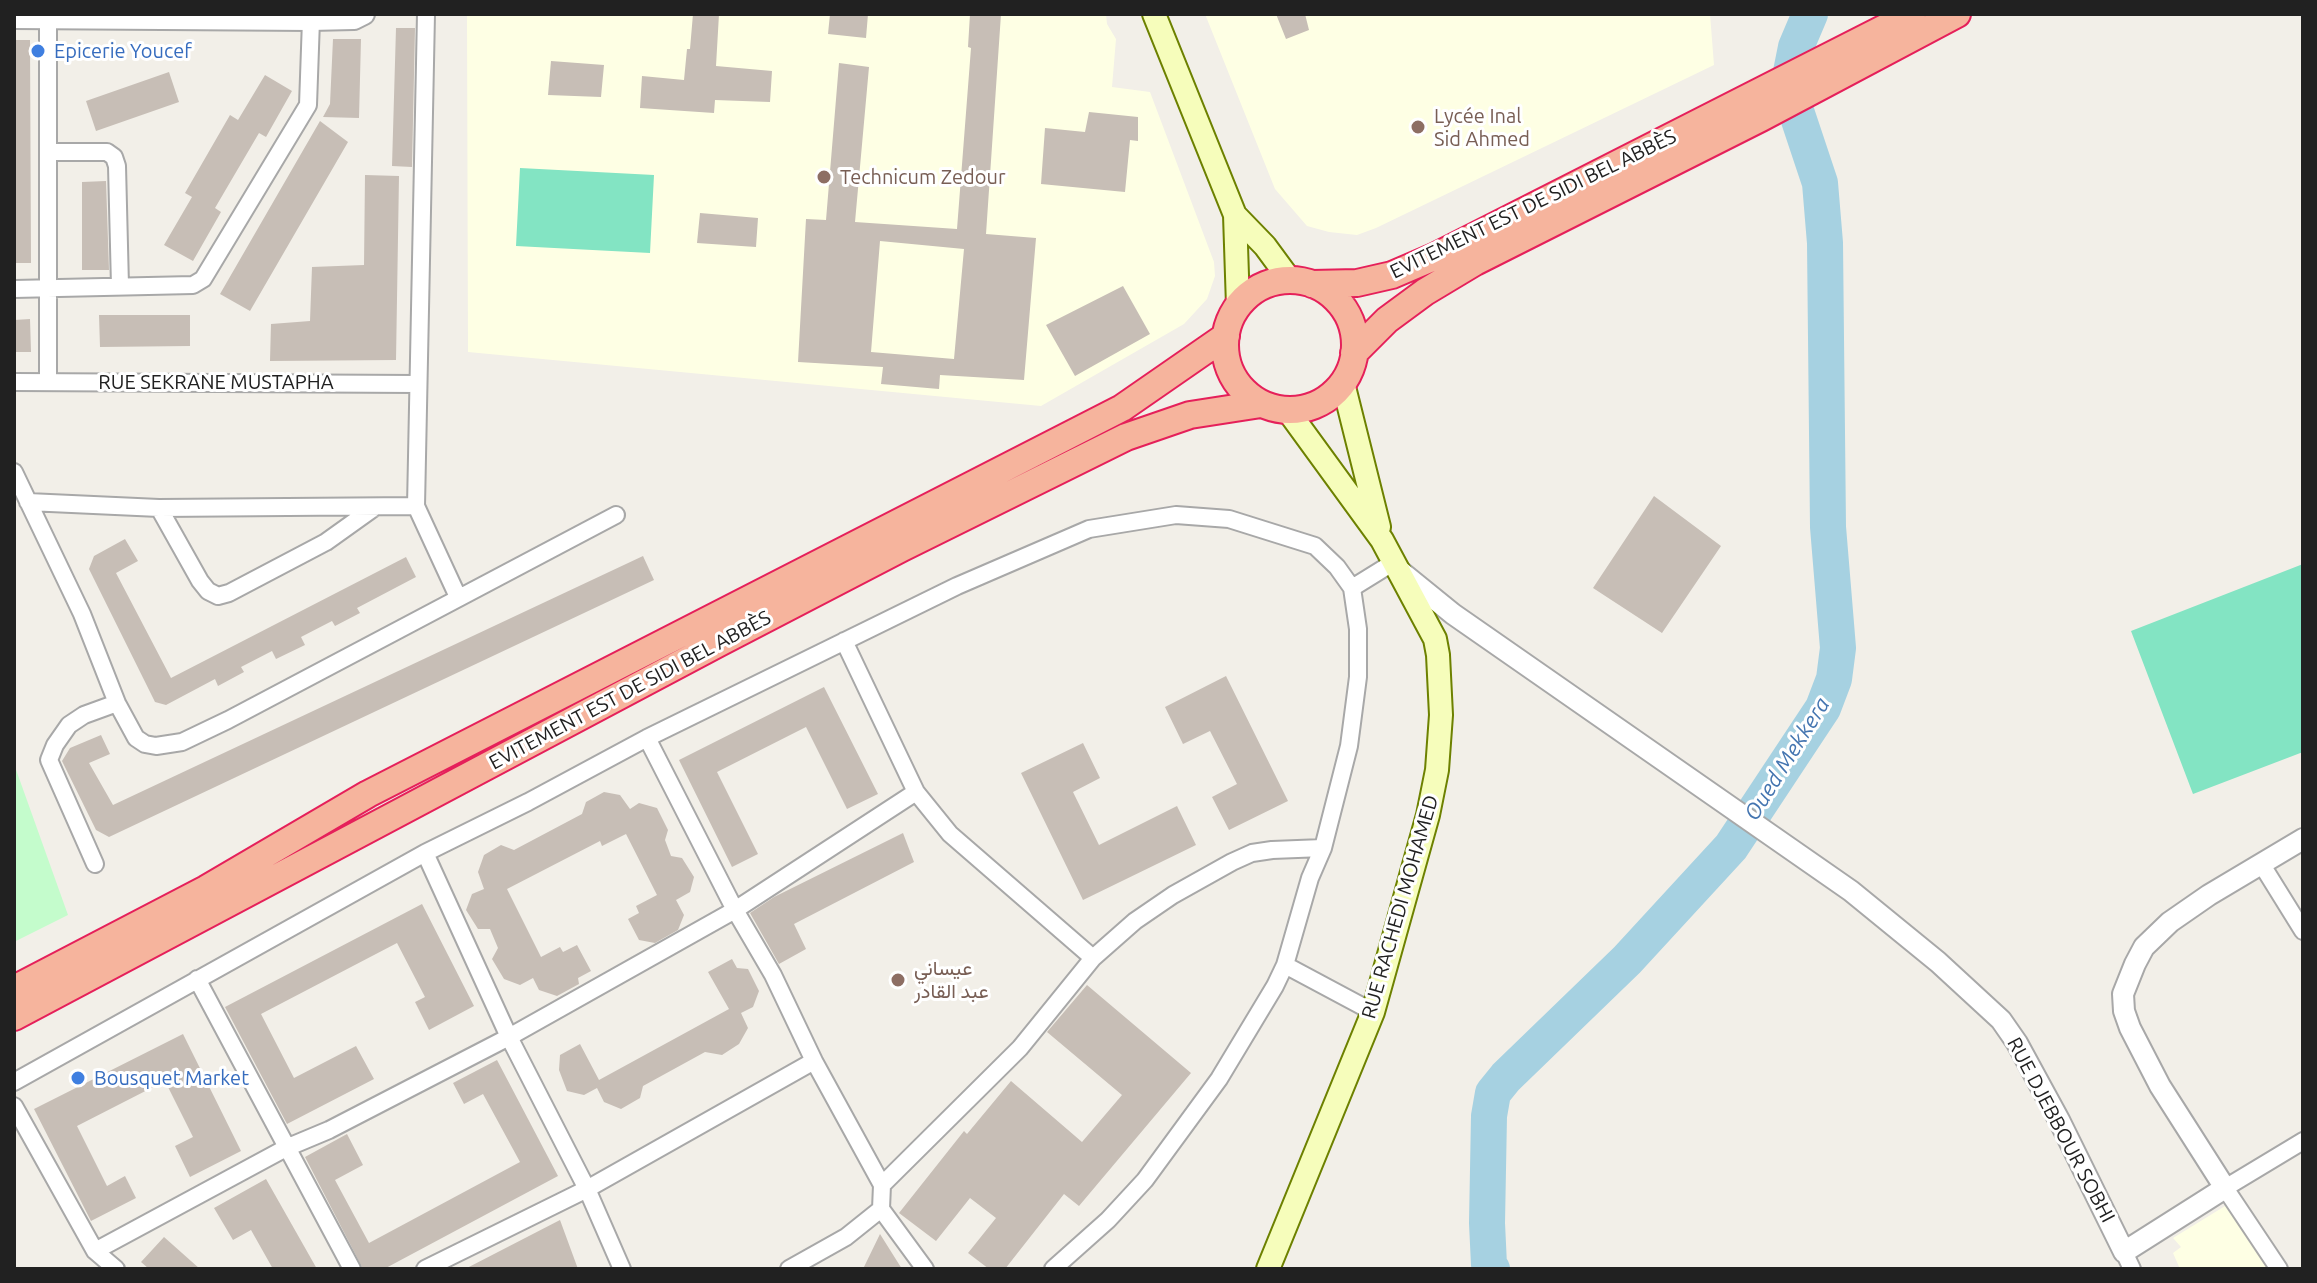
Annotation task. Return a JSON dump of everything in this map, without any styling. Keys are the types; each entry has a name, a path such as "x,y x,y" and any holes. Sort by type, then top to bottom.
{"highway":[{"path":"1840,64 1912,14"},
{"path":"1754,108 1840,64 1957,14"},
{"name":"EVITEMENT EST DE SIDI BEL ABBÈS","path":"1301,282 1357,283 1392,275 1754,108"},
{"name":"EVITEMENT EST DE SIDI BEL ABBÈS","path":"1354,353 1387,320 1425,292 1754,108"},
{"path":"1301,282 1336,300 1345,311 1355,339 1354,353 1343,383 1325,401 1288,411 1261,404 1242,389 1229,368 1226,336 1238,306 1253,292 1265,285 1301,282"},
{"name":"EVITEMENT EST DE SIDI BEL ABBÈS","path":"14,989 206,889 368,794 1122,408 1226,336"},
{"name":"EVITEMENT EST DE SIDI BEL ABBÈS","path":"14,1017 719,643 1126,437 1190,415 1261,404"}],"main road":[{"path":"1154,14 1235,215 1238,306"},
{"path":"1235,215 1301,282"},
{"path":"1343,383 1382,540"},
{"path":"1288,411 1382,540"},
{"name":"RUE RACHEDI MOHAMED","path":"1268,1269 1373,1012 1428,815 1437,770 1441,715 1435,639 1382,540"}],"street":[{"path":"21,17 311,20 354,19 364,14"},
{"path":"426,14 416,506 458,597"},
{"path":"48,19 48,382"},
{"path":"14,289 193,285 206,276 308,105 311,20"},
{"path":"48,152 107,152 116,160 120,286"},
{"name":"RUE SEKRANE MUSTAPHA","path":"14,382 418,384"},
{"path":"14,472 82,614 117,703 136,738 156,746 182,742 228,720 616,515"},
{"path":"28,502 159,508 416,506"},
{"path":"159,508 200,581 213,595 218,596 326,542 375,507"},
{"path":"14,1082 425,853 647,738 957,586 1089,529 1176,515 1229,519 1315,546 1337,567 1352,588 1358,629 1358,677 1349,746 1323,848 1310,878 1285,965 1275,986 1219,1079 1145,1180 1108,1220 1053,1269"},
{"path":"1352,588 1397,566"},
{"name":"RUE DJEBBOUR SOBHI","path":"1397,566 1453,614 1720,798 1883,916 2001,1020 2059,1120 2128,1261"},
{"path":"844,641 916,792 950,834 1093,958"},
{"path":"95,864 49,760 69,725 84,715 117,703"},
{"path":"647,738 735,910 773,975 814,1061 882,1185 881,1209 925,1269"},
{"path":"95,1251 286,1148 329,1130 509,1037 735,910 916,792"},
{"path":"2279,1269 2160,1086 2130,1028 2124,1011 2123,994 2144,947 2157,932 2209,895 2303,839"},
{"path":"882,1185 1020,1048 1093,958 1135,921 1173,895 1252,853 1323,848"},
{"path":"425,853 509,1037 587,1189 622,1269"},
{"path":"2262,865 2303,931"},
{"path":"1285,965 1373,1012"},
{"path":"197,979 352,1269"},
{"path":"426,1269 587,1189 814,1061"},
{"path":"14,1106 95,1251 116,1269"},
{"path":"2128,1261 2225,1188 2303,1141"},
{"path":"789,1269 846,1237 881,1209"}],"shaded area":[{"name":"Technicum Zedour","path":"467,14 1106,14 1107,24 1116,39 1112,87 1150,92 1214,262 1215,276 1207,299 1184,324 1041,406 468,352"},
{"name":"Lycée Inal Sid Ahmed","path":"1205,14 1710,14 1714,65 1357,235 1307,226 1275,189"},
{"path":"2230,1203 2271,1269 2180,1269 2173,1253 2181,1247 2173,1238"}],"green space":[{"path":"520,168 654,175 650,253 516,246"},
{"path":"2303,564 2303,752 2193,794 2131,631"},
{"path":"14,764 68,915 14,942"}],"building":[{"path":"693,14 719,14 716,66 772,71 770,102 715,100 714,113 640,108 642,76 684,80"},
{"path":"830,14 868,14 866,38 828,34"},
{"path":"970,14 1001,14 986,234 1036,238 1024,380 940,375 939,389 881,384 883,367 798,362 806,219 826,220 839,63 869,67 855,222 957,229 971,48 968,47","holes":["880,241 964,249 954,359 871,352"]},
{"path":"1276,14 1305,14 1309,30 1286,39"},
{"path":"396,28 415,28 412,167 392,166"},
{"path":"333,39 361,39 359,118 323,117 330,104"},
{"path":"14,40 30,40 31,263 14,263"},
{"path":"551,61 604,65 601,97 548,95"},
{"path":"169,72 179,102 96,131 86,101"},
{"path":"265,75 292,91 266,137 259,133 215,208 221,212 193,261 164,245 192,197 185,193 230,115 238,120"},
{"path":"1089,112 1138,117 1138,141 1130,140 1125,192 1041,184 1045,128 1085,132"},
{"path":"320,121 348,142 250,311 220,294"},
{"path":"365,175 399,176 396,360 270,361 271,324 310,321 312,267 364,265"},
{"path":"106,181 109,270 82,270 82,182"},
{"path":"700,213 758,218 756,247 697,243"},
{"path":"1123,286 1150,334 1075,376 1046,325"},
{"path":"99,315 190,315 190,346 100,347"},
{"path":"30,319 31,352 14,352 14,320"},
{"path":"1654,496 1721,546 1662,633 1593,588"},
{"path":"125,539 138,561 116,573 171,678 406,557 416,577 357,608 360,613 335,626 332,621 301,637 305,645 276,659 272,651 241,667 244,672 218,686 215,679 166,705 155,702 89,569 94,556"},
{"path":"643,556 654,580 109,837 96,830 62,761 70,748 101,735 110,754 89,763 113,805"},
{"path":"1226,676 1288,801 1229,830 1212,797 1237,784 1210,731 1183,744 1165,707"},
{"path":"824,687 878,794 847,809 806,727 717,772 758,854 732,867 679,760"},
{"path":"1083,743 1100,778 1073,792 1099,845 1177,806 1196,845 1083,900 1021,773"},
{"path":"604,792 620,795 630,809 639,803 657,808 668,830 665,840 671,856 682,858 694,877 690,892 676,900 684,915 678,930 655,943 639,940 628,919 639,913 636,906 657,895 626,834 602,846 600,841 507,889 541,957 560,947 563,952 577,945 591,971 578,978 579,984 557,996 539,990 533,978 520,985 504,979 492,959 498,948 490,929 478,929 466,910 472,894 484,889 478,872 484,855 501,845 514,850 582,814 586,802"},
{"path":"903,833 914,862 794,924 806,949 779,964 750,913 774,897"},
{"path":"422,904 474,1006 429,1030 415,1002 425,997 397,943 261,1014 294,1078 356,1046 374,1079 287,1124 225,1007"},
{"path":"732,959 737,968 748,969 759,991 753,1007 741,1013 748,1028 739,1044 722,1055 705,1052 643,1086 640,1098 621,1109 604,1102 597,1088 584,1095 567,1091 559,1070 560,1055 580,1044 599,1080 729,1009 708,972"},
{"path":"1087,985 1191,1073 1079,1206 1064,1194 1005,1269 989,1269 968,1253 996,1218 970,1198 936,1241 899,1213 964,1131 967,1134 1011,1081 1082,1142 1122,1095 1047,1032"},
{"path":"183,1034 241,1151 190,1177 175,1146 193,1137 165,1081 77,1126 107,1186 125,1176 136,1198 91,1221 34,1109"},
{"path":"497,1060 558,1176 384,1269 363,1269 305,1157 347,1134 363,1165 335,1180 369,1243 520,1162 483,1094 464,1104 453,1083"},
{"path":"266,1179 317,1269 273,1269 251,1230 233,1240 214,1208"},
{"path":"560,1220 578,1269 465,1269"},
{"path":"880,1234 902,1269 863,1269"},
{"path":"164,1237 200,1269 149,1269 141,1262"}],"waterway":[{"name":"Oued Mekkera","path":"1492,1269 1489,1265 1487,1223 1489,1116 1493,1093 1627,960 1731,847 1823,708 1834,679 1838,648 1828,527 1825,243 1820,183 1788,87 1796,47 1810,14"}],"place":[{"name":"Epicerie Youcef","path":"38,51"},
{"name":"Lycée Inal Sid Ahmed","path":"1418,127"},
{"name":"Technicum Zedour","path":"824,177"},
{"name":"عيساني عبد القادر","path":"898,980"},
{"name":"Bousquet Market","path":"78,1078"}]}
